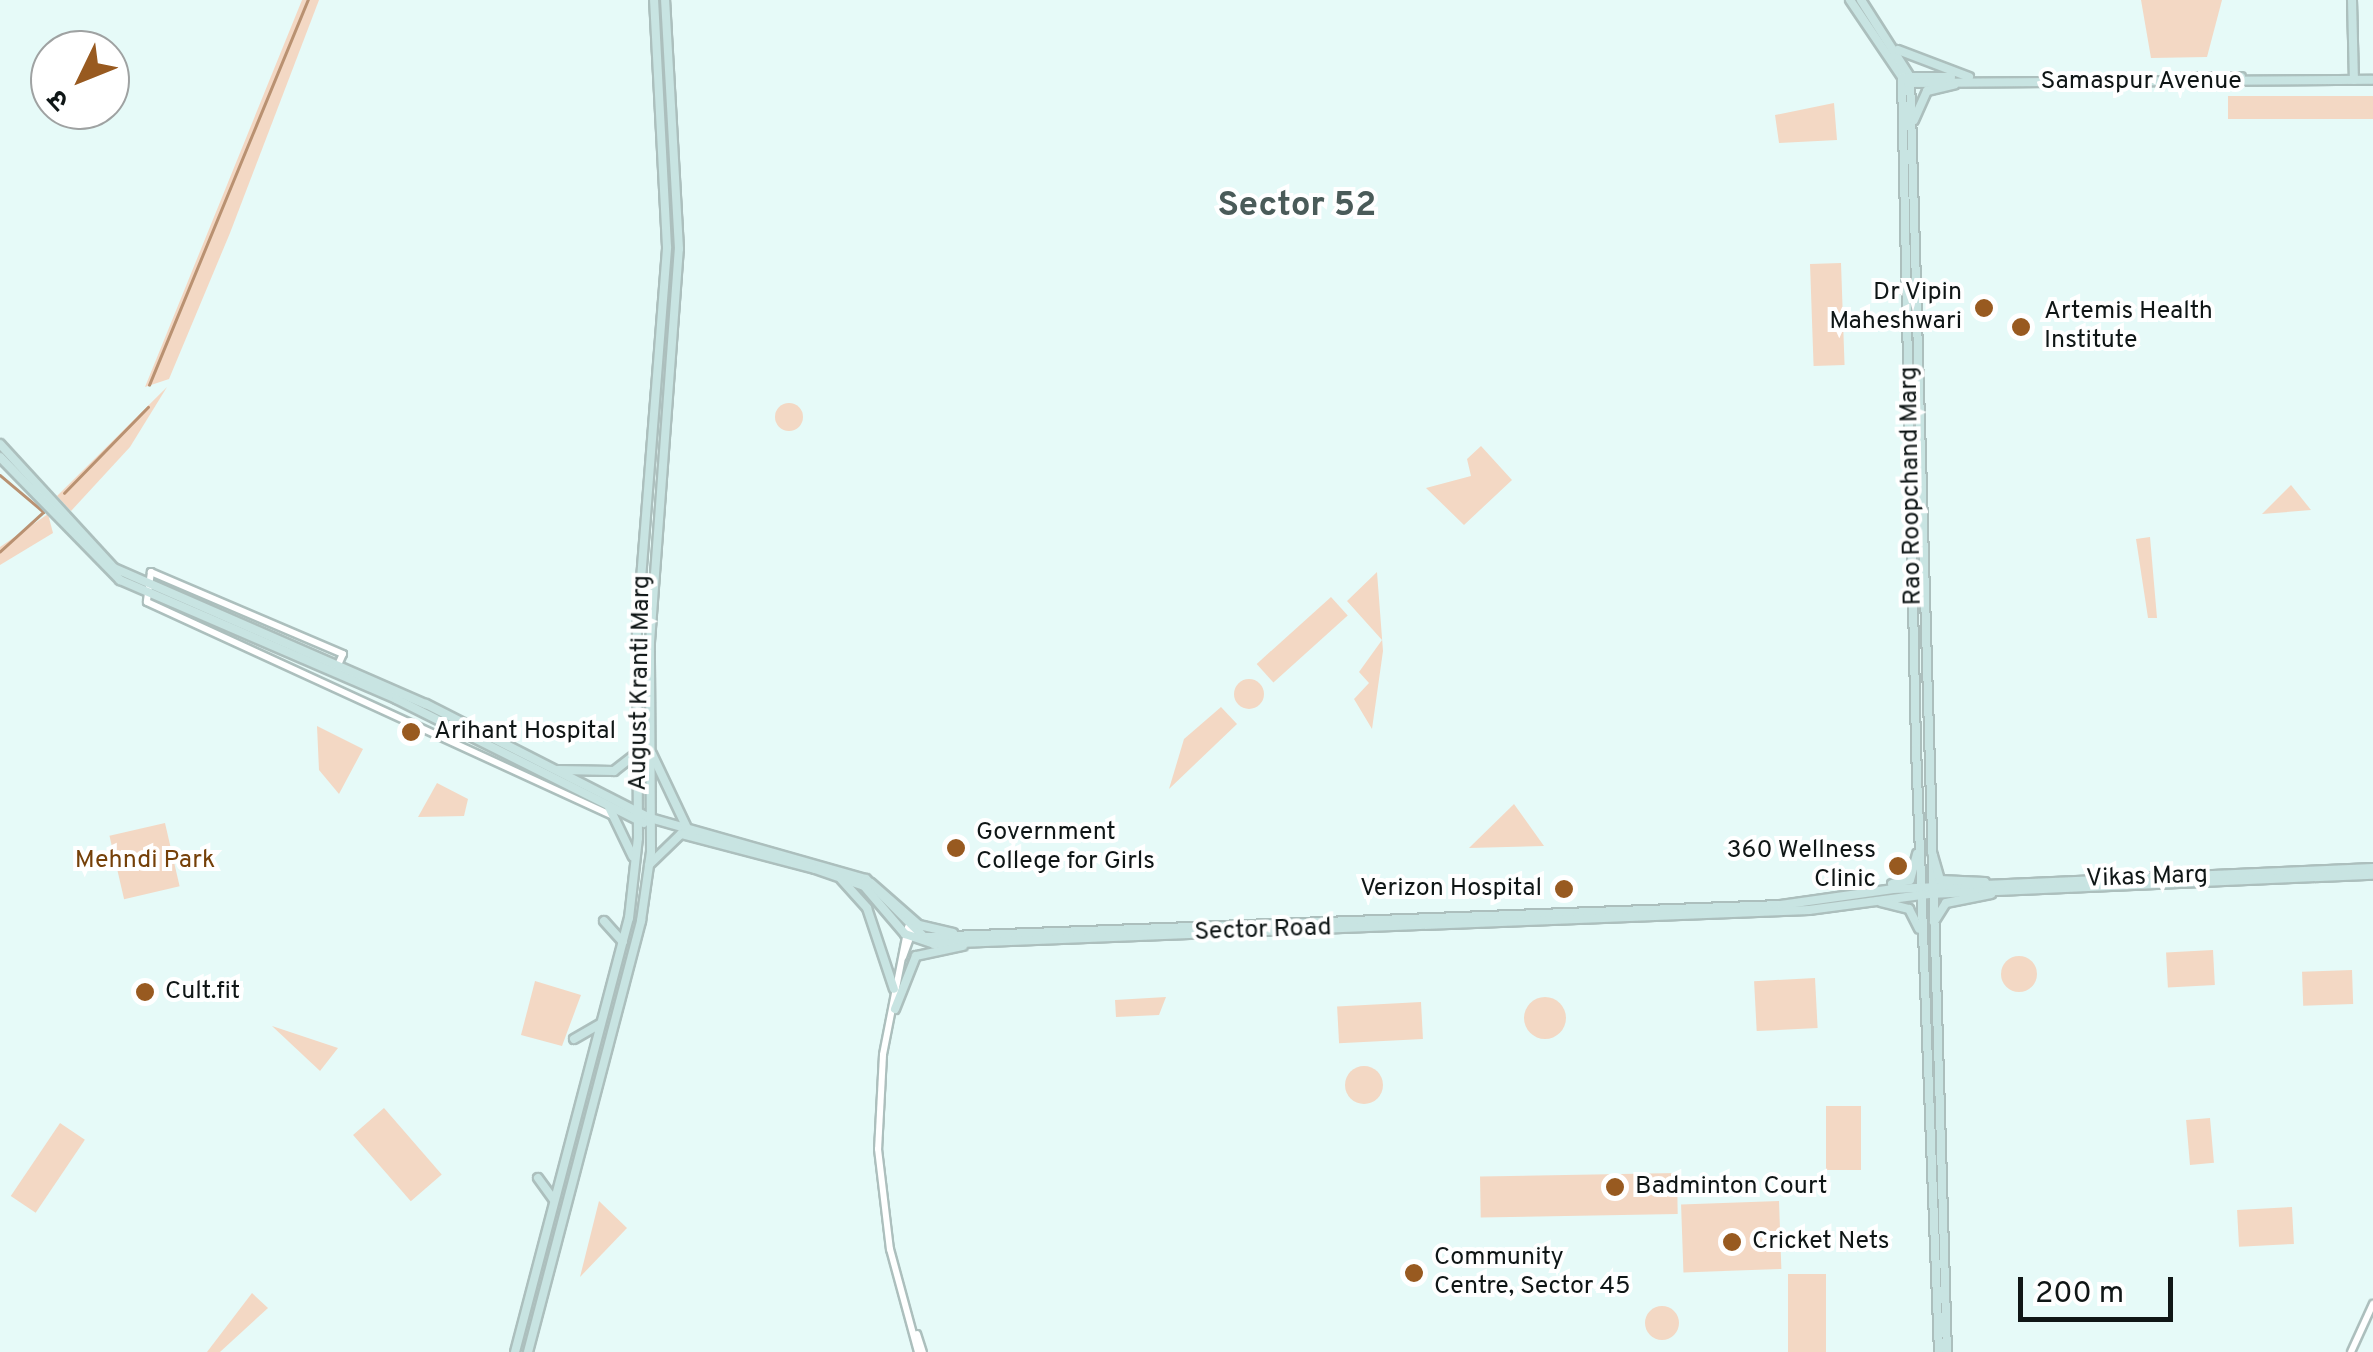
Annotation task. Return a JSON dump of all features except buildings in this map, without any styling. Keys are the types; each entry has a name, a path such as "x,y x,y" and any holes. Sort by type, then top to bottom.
{"main road":[{"name":"August Kranti Marg","path":"515,1352 623,942 635,866 640,817 637,630 666,260 654,0"},
{"name":"August Kranti Marg","path":"528,1352 649,865 649,745 678,249 665,0"},
{"name":"Rao Roopchand Marg","path":"1850,0 1896,51"},
{"name":"Rao Roopchand Marg","path":"1861,0 1896,51 1906,80 1911,126 1910,219"},
{"path":"2355,0 2356,78"},
{"path":"1896,51 1922,66 1969,77"},
{"name":"Samaspur Avenue","path":"1906,80 2373,78"},
{"name":"Samaspur Avenue","path":"1906,80 2059,79"},
{"name":"Rao Roopchand Marg","path":"1906,80 1925,891 1937,1198"},
{"path":"1911,126 1927,91 1958,82"},
{"path":"0,444 114,568 150,589 338,664 554,770 640,817"},
{"path":"0,457 101,565 396,699 608,806 871,883 919,925 963,940"},
{"path":"649,745 671,810 693,831"},
{"path":"554,770 614,771 637,753"},
{"path":"608,806 635,866"},
{"path":"649,865 682,834 837,875 874,894 909,932"},
{"path":"1924,840 1936,878 1988,883"},
{"path":"1874,896 1910,880 1924,840"},
{"name":"Vikas Marg","path":"1925,891 1988,883 2373,872"},
{"name":"Vikas Marg","path":"1925,891 1996,892 2373,872"},
{"path":"837,875 867,908 894,989"},
{"path":"871,883 909,932"},
{"name":"Sector Road","path":"909,932 963,940 1781,905 1925,891"},
{"path":"1927,940 1946,903 1996,892"},
{"path":"1874,896 1909,910 1927,940"},
{"path":"604,921 623,942"},
{"path":"895,1009 916,956 963,940"},
{"path":"574,1039 601,1024"},
{"path":"538,1178 554,1200"},
{"path":"1937,1198 1939,1352"},
{"path":"1937,1198 1947,1352"},
{"path":"543,1240 556,1243"}],"street":[{"path":"150,589 147,602 614,815"},
{"path":"909,932 894,989 878,1160 921,1352"},
{"path":"909,932 895,1009 883,1159 921,1352"},
{"path":"2350,1352 2373,1304"}],"green space":[{"path":"302,0 319,0 230,233 169,379 145,387"},
{"path":"2141,0 2222,0 2207,57 2151,58"},
{"path":"2228,96 2373,96 2373,119 2228,119"},
{"path":"1834,103 1837,140 1779,143 1775,115"},
{"path":"1841,263 1845,365 1814,366 1810,264"},
{"path":"167,387 130,447 71,511 57,496"},
{"path":"789,403 799,407 803,417 799,427 789,431 779,427 775,417 779,407"},
{"path":"1481,446 1512,480 1464,525 1426,488 1471,476 1467,459"},
{"path":"2291,485 2311,510 2262,514"},
{"path":"48,514 53,533 0,565 0,547"},
{"path":"2150,537 2157,618 2148,618 2136,539"},
{"path":"1377,572 1383,651 1372,729 1354,699 1369,683 1359,672 1382,640 1347,601"},
{"path":"1331,597 1348,616 1273,682 1257,664"},
{"path":"1249,679 1259,684 1264,694 1259,704 1249,709 1239,704 1234,694 1239,684"},
{"path":"1221,707 1237,724 1169,789 1184,739"},
{"path":"317,726 363,749 339,794 319,770"},
{"path":"437,783 468,799 464,816 418,817"},
{"path":"1514,804 1544,846 1469,848"},
{"name":"Mehndi Park","path":"165,823 180,886 124,899 109,836"},
{"path":"2213,950 2215,985 2168,987 2166,952"},
{"path":"2019,956 2031,962 2037,974 2031,986 2019,992 2007,986 2001,974 2007,962"},
{"path":"2352,970 2353,1004 2303,1006 2302,972"},
{"path":"1815,978 1818,1028 1757,1031 1754,981"},
{"path":"535,981 581,995 562,1046 521,1035"},
{"path":"1166,997 1159,1015 1116,1017 1115,1000"},
{"path":"1545,997 1560,1003 1566,1018 1560,1033 1545,1039 1530,1033 1524,1018 1530,1003"},
{"path":"1421,1002 1423,1039 1339,1043 1337,1006"},
{"path":"272,1026 338,1048 320,1071"},
{"path":"1364,1066 1378,1071 1383,1085 1378,1099 1364,1104 1350,1099 1345,1085 1350,1071"},
{"path":"1826,1106 1861,1106 1861,1170 1826,1170"},
{"path":"384,1108 442,1174 411,1201 353,1135"},
{"path":"2210,1118 2214,1163 2190,1165 2186,1120"},
{"path":"60,1123 85,1140 36,1213 11,1196"},
{"path":"1677,1173 1678,1214 1481,1217 1480,1176"},
{"path":"599,1201 627,1228 580,1277"},
{"path":"1779,1201 1781,1269 1683,1272 1681,1204"},
{"path":"2292,1207 2294,1244 2239,1247 2237,1210"},
{"path":"1788,1274 1826,1274 1826,1352 1788,1352"},
{"path":"252,1293 268,1308 220,1352 207,1352"},
{"path":"1662,1306 1674,1311 1679,1323 1674,1335 1662,1340 1650,1335 1645,1323 1650,1311"}],"waterway":[{"path":"149,385 308,0"},
{"path":"64,493 148,407"},
{"path":"0,475 44,512 0,552"}],"place":[{"name":"Dr Vipin Maheshwari","path":"1984,308"},
{"name":"Artemis Health Institute","path":"2021,327"},
{"name":"Arihant Hospital","path":"411,732"},
{"name":"Government College for Girls","path":"956,848"},
{"name":"360 Wellness Clinic","path":"1898,866"},
{"name":"Verizon Hospital","path":"1564,889"},
{"name":"Cult.fit","path":"145,992"},
{"name":"Badminton Court","path":"1615,1187"},
{"name":"Cricket Nets","path":"1732,1242"},
{"name":"Community Centre, Sector 45","path":"1414,1273"}],"district":[{"name":"Sector 52","path":"1297,206"}]}
